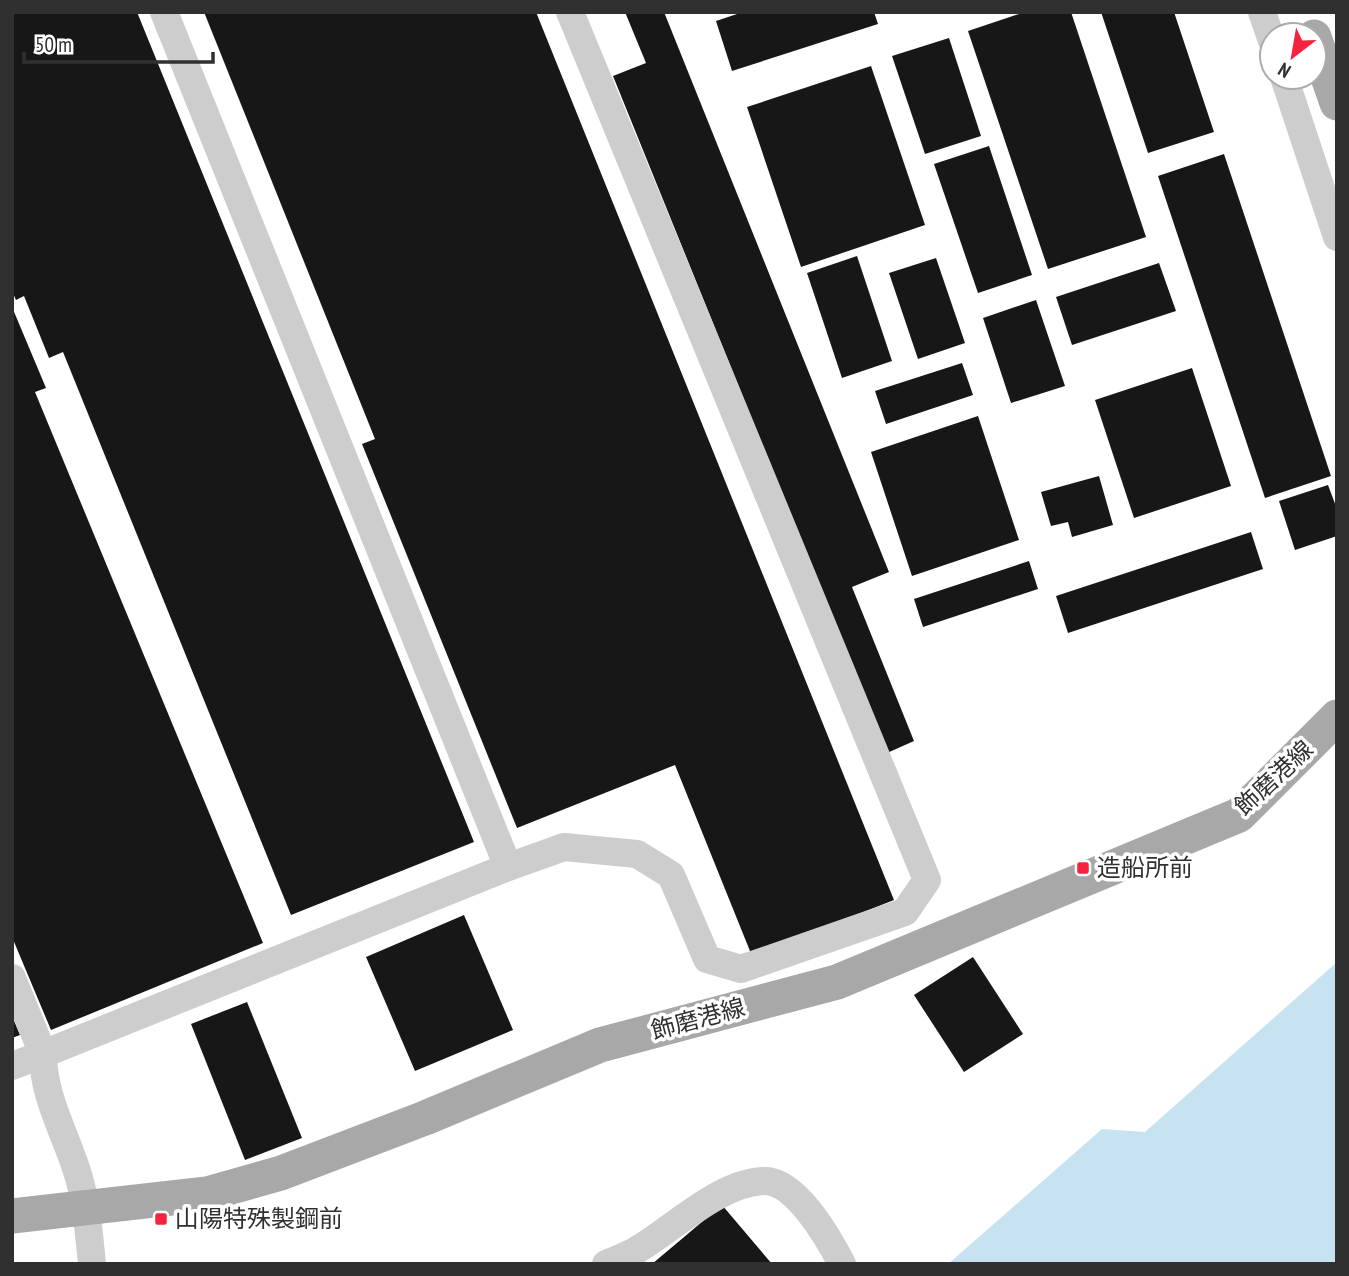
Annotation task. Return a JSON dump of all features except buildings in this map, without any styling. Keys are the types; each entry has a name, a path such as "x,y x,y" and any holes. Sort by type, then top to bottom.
{"main road":[{"path":"1328,77 1337,103"},
{"name":"飾磨港線","path":"12,1216 206,1194 281,1173 425,1118 600,1045 837,982 1239,815 1337,717"}],"street":[{"path":"163,12 508,867"},
{"path":"12,1066 564,847 637,854 671,875 707,959 741,969 905,912 927,880 570,12"},
{"path":"1289,91 1337,237"},
{"path":"12,978 43,1054 43,1077 79,1176 87,1208 92,1264"},
{"path":"606,1264 638,1250 733,1187 765,1180 788,1190 827,1234 842,1264"}],"water":[{"path":"1337,962 1337,1264 948,1264 1102,1129 1145,1132"}],"place":[{"name":"造船所前","path":"1083,868"},
{"name":"山陽特殊製鋼前","path":"161,1219"}]}
